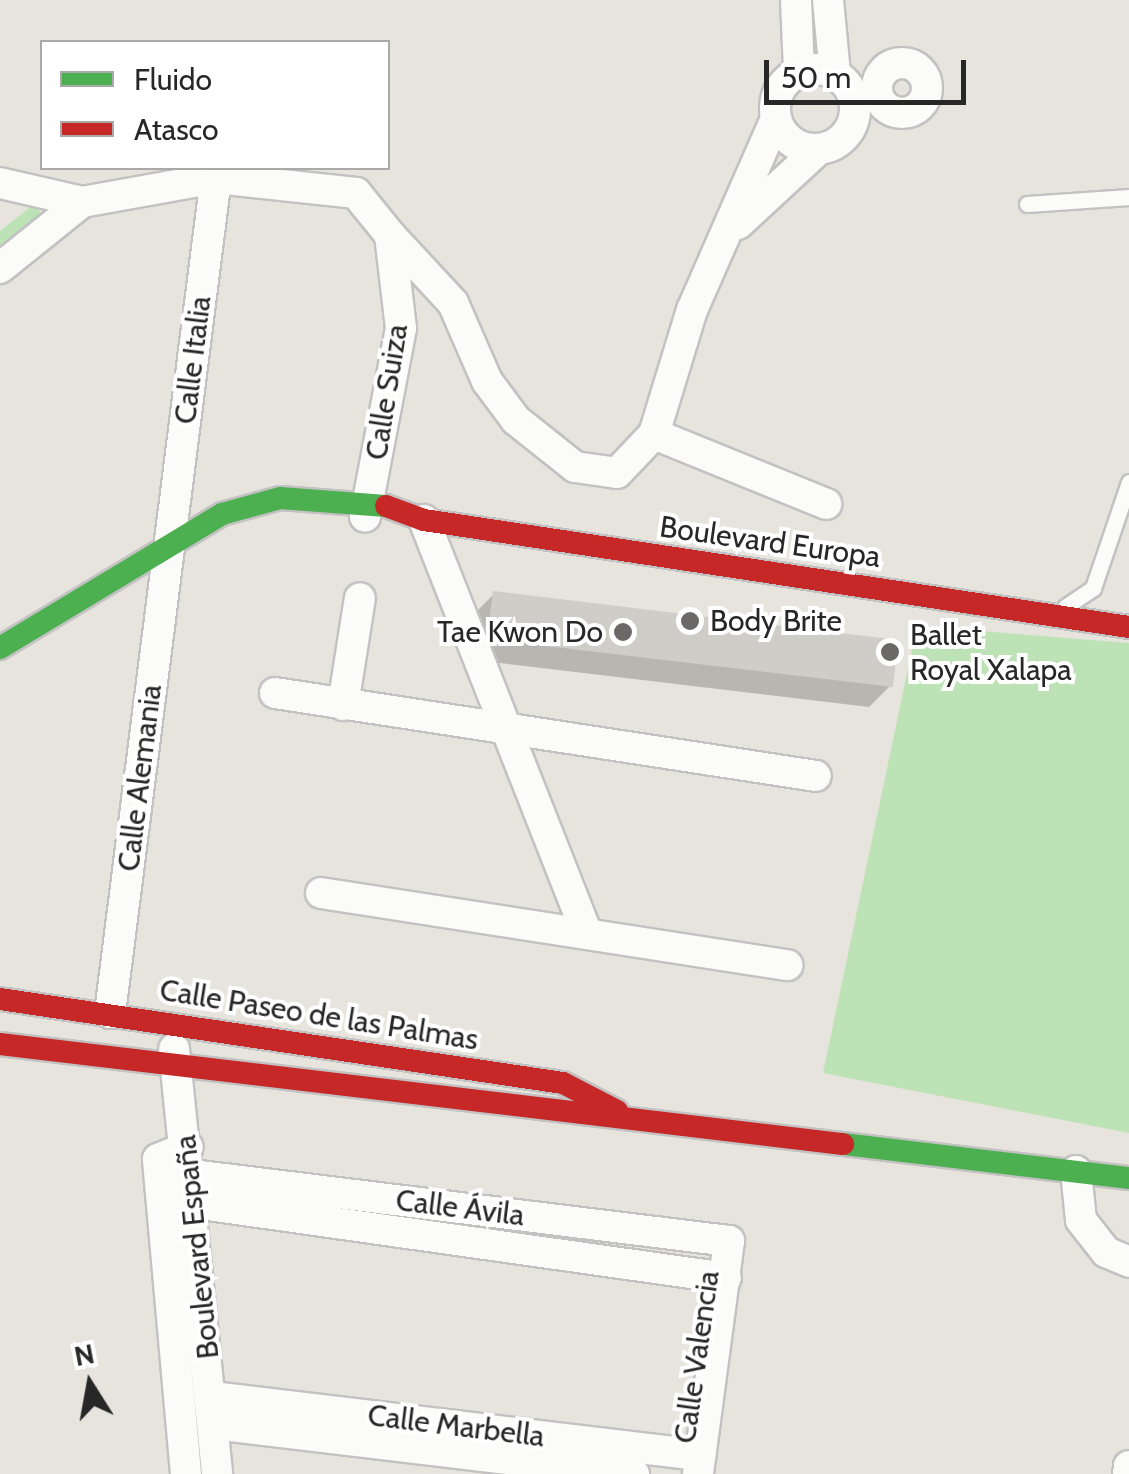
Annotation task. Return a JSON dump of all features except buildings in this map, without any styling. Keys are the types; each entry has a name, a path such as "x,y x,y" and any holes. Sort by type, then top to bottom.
{"street":[{"path":"7,192 82,202 216,178 356,193 453,303 487,382 551,451 598,476 617,473 654,434 692,310 732,230 776,119 778,93 799,72 796,0"},
{"path":"732,230 819,148 849,130 854,85 828,0"},
{"path":"799,72 854,85"},
{"path":"776,119 788,138 819,148"},
{"name":"Calle Italia","path":"169,553 216,178"},
{"path":"0,268 82,202"},
{"name":"Calle Suiza","path":"367,510 401,328 390,235"},
{"path":"654,434 826,504"},
{"name":"Boulevard Europa","path":"0,648 169,553 280,520 367,510 1129,627"},
{"path":"413,518 508,733 587,933"},
{"name":"Boulevard Europa","path":"0,672 169,553"},
{"name":"Calle Alemania","path":"110,1013 169,553"},
{"path":"343,705 360,598"},
{"path":"275,693 508,733 816,776"},
{"path":"321,893 788,965"},
{"name":"Calle Paseo de las Palmas","path":"0,999 563,1083 622,1114"},
{"name":"Boulevard España","path":"167,1022 178,1063 191,1175 217,1474"},
{"name":"Calle Paseo de las Palmas","path":"0,1044 178,1063 555,1117 622,1114 1129,1178"},
{"path":"186,1474 158,1159 191,1175"},
{"path":"1076,1171 1081,1220 1106,1252 1129,1262"},
{"name":"Calle Ávila","path":"191,1175 562,1254 717,1276"},
{"name":"Calle Ávila","path":"392,1215 568,1221 722,1240"},
{"path":"562,1254 568,1221"},
{"name":"Calle Valencia","path":"690,1464 722,1240"},
{"name":"Calle Marbella","path":"213,1410 690,1464"},
{"name":"Calle Marbella","path":"563,1452 634,1474"},
{"path":"1128,1474 1129,1466"}],"lane":[{"path":"1027,204 1129,197"},
{"path":"1056,614 1092,588 1129,482"}],"green space":[{"path":"33,205 45,217 0,252 0,231"},
{"path":"917,626 1129,643 1129,1133 823,1073"}],"traffic: fast":[{"path":"0,648 222,514 280,498 386,506"},
{"path":"843,1144 1129,1178"}],"traffic: jam":[{"path":"386,506 424,520 1129,627"},
{"path":"0,999 563,1083 617,1111"},
{"path":"0,1044 843,1144"}],"place":[{"name":"Body Brite","path":"690,621"},
{"name":"Tae Kwon Do","path":"623,632"},
{"name":"Ballet Royal Xalapa","path":"890,652"}]}
